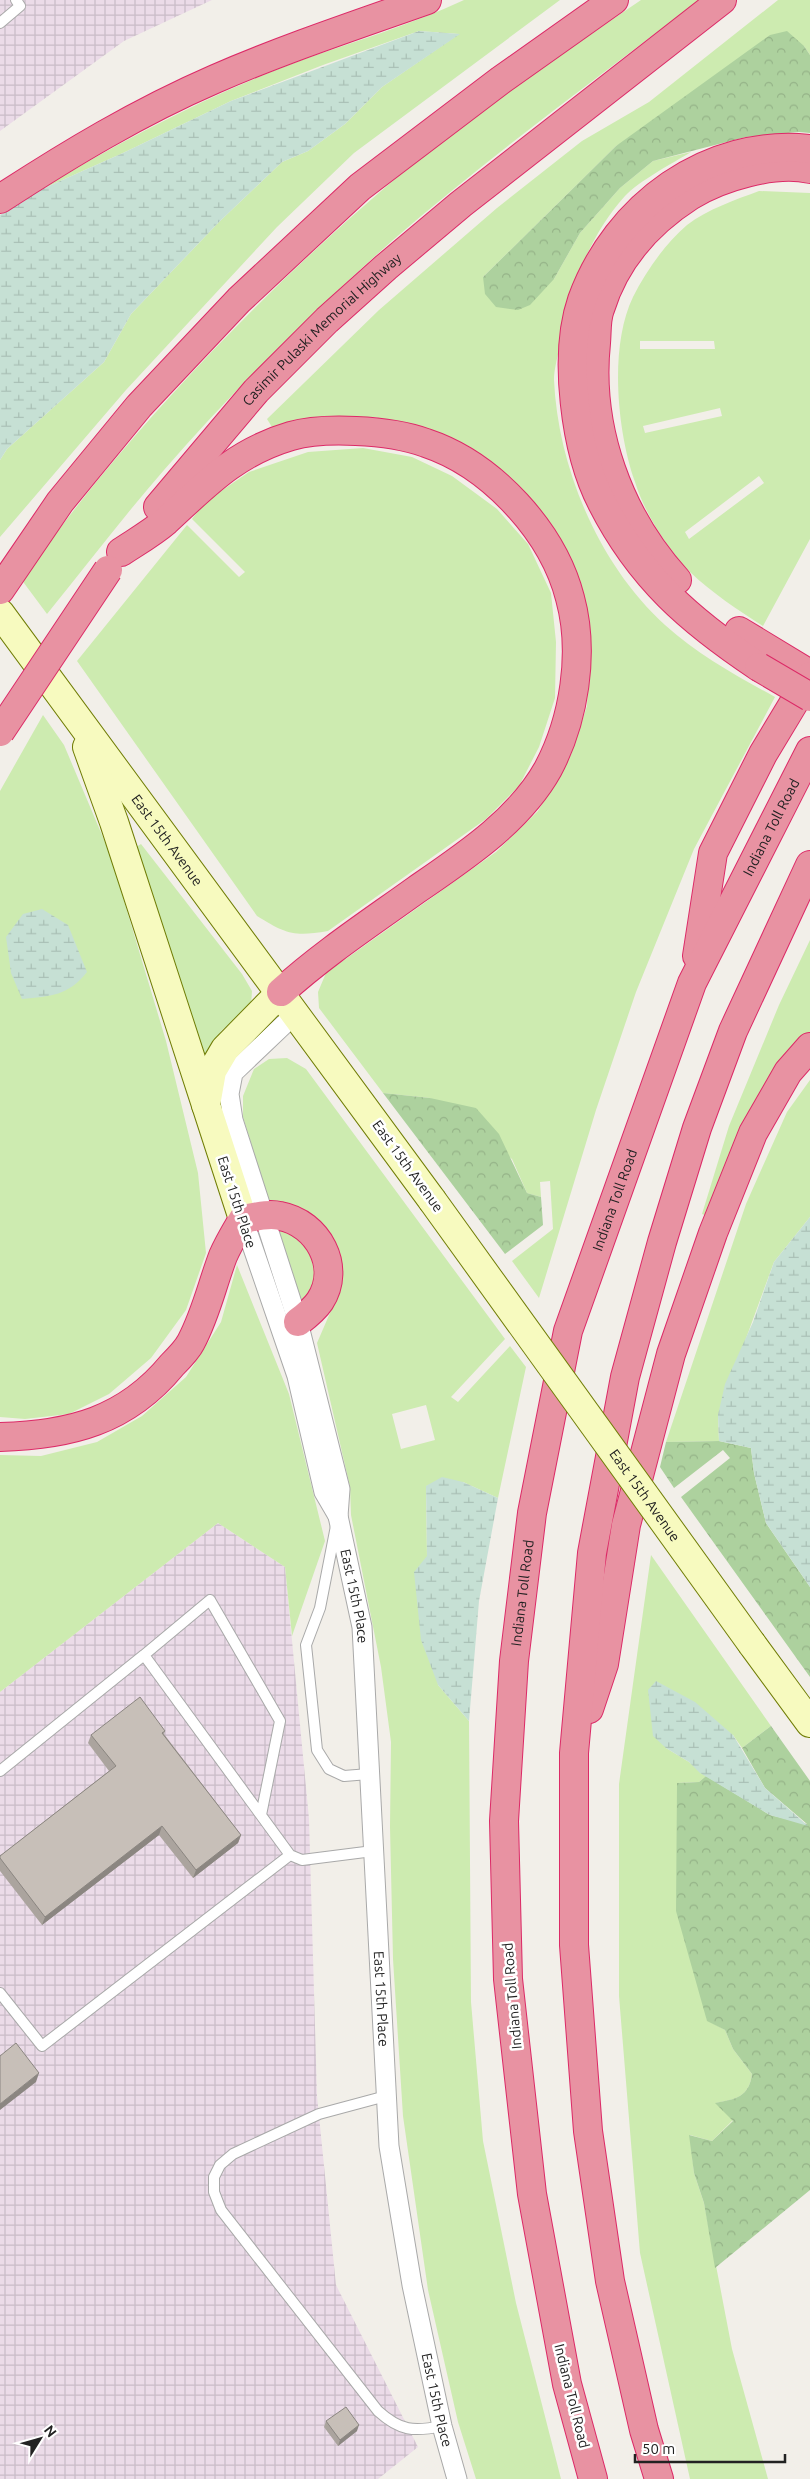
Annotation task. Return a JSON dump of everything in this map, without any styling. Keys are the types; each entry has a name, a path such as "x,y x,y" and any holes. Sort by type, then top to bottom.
{"highway":[{"path":"0,199 56,162 115,129 215,79 427,0"},
{"path":"0,590 60,502 139,406 239,300 360,187 501,80 614,0"},
{"name":"Casimir Pulaski Memorial Highway","path":"0,732 114,561 201,454 256,391 386,266 461,204 722,0"},
{"path":"692,983 713,853 763,754 810,675 718,639 680,609 657,584 625,542 601,502 589,472 579,435 574,398 574,346 582,301 601,258 627,221 658,193 692,170 728,157 766,149 810,150"},
{"path":"810,169 772,168 743,174 704,187 670,209 640,235 617,270 599,310 595,354 594,400 605,452 619,492 664,564 693,596 728,624 810,697"},
{"path":"114,561 164,523 198,489 227,467 258,449 292,436 330,430 381,432 427,443 465,461 500,489 530,520 554,558 570,599 576,644 575,685 566,727 547,770 528,797 492,834 316,960 288,1002"},
{"name":"Indiana Toll Road","path":"593,2479 566,2384 532,2194 508,1979 504,1812 514,1661 532,1513 568,1332 692,983 810,751"},
{"path":"659,2479 644,2430 610,2281 588,2132 574,1945 574,1753 592,1553 625,1377 662,1242 697,1128 733,1031 810,865"},
{"path":"574,1753 604,1664 626,1525 671,1354 713,1233 753,1133 788,1072 810,1047"},
{"path":"0,1437 36,1436 76,1429 119,1412 156,1385 190,1344 208,1306 223,1256 253,1217 279,1215 294,1220 308,1228 326,1254 327,1286 321,1300 311,1313 298,1322"}],"street":[{"name":"East 15th Avenue","path":"0,613 77,720 288,1002 810,1724"},
{"path":"77,720 114,822 206,1105"},
{"name":"East 15th Place","path":"288,1002 226,1049 212,1071 206,1105 298,1322 340,1489 338,1516 362,1627 389,2146 412,2285 442,2426 456,2479"},
{"name":"East 15th Place","path":"288,1002 233,1073 230,1094 232,1120 253,1217 297,1376 324,1492 338,1516"}],"lane":[{"path":"0,23 20,6 16,0"},
{"path":"338,1516 320,1608 306,1645 317,1750 329,1769 336,1773 344,1776 369,1774"},
{"path":"0,1771 210,1600 280,1721 261,1815"},
{"path":"144,1655 290,1855 298,1860 310,1860 373,1851"},
{"path":"0,1993 42,2046 290,1855"},
{"path":"386,2096 319,2114 233,2154 220,2165 214,2177 214,2192 221,2210 378,2411 397,2425 409,2429 420,2431 442,2426"}],"shaded area":[{"path":"0,0 212,0 124,41 0,131"},
{"path":"218,1523 285,1567 309,1819 317,2096 336,2285 418,2447 378,2479 0,2479 0,1692"}],"green space":[{"path":"464,0 560,0 354,153 277,227 126,390 0,537 0,460 7,449 104,362 131,314 219,222 282,162 308,151 345,124 382,87 459,34 419,31 323,65 231,101 123,153 40,190 132,137 228,90 294,63 401,26"},
{"path":"641,0 699,0 468,178 393,240 334,294 246,381 190,440 47,614 21,579 87,493 130,441 200,364 311,254 418,160 512,89"},
{"path":"778,0 810,0 810,55 804,46 616,146 483,277 554,279 580,233 620,188 653,161 691,152 647,178 631,190 612,212 590,249 574,288 563,329 554,380 557,413 573,480 586,513 620,574 641,601 678,636 718,664 775,697 694,849 636,992 596,1110 539,1298 512,1261 553,1229 550,1181 540,1182 541,1197 527,1193 512,1159 430,1098 383,1093 319,1008 318,992 326,973 496,852 538,811 571,754 587,706 589,647 584,598 563,546 436,435 375,417 314,419 272,427 267,419 379,310 497,208 582,141 649,102"},
{"path":"419,31 460,34 382,87 345,124 308,151 282,162 219,222 131,314 104,362 7,449 0,460 0,215 40,190 123,153 231,101"},
{"path":"787,31 804,46 810,55 810,133 799,132 746,137 653,161 620,188 580,233 554,279 530,305 518,310 496,307 485,294 483,277 616,146 770,35"},
{"path":"759,191 810,193 810,539 763,626 725,601 698,580 681,563 658,530 639,494 629,461 620,414 618,389 618,364 625,317 633,297 650,268 671,241 695,219 731,201","holes":["640,341 714,341 715,349 640,349","720,408 722,416 645,433 643,426","759,476 764,483 689,539 685,532"]},
{"path":"363,448 412,457 452,476 497,509 528,544 551,593 556,642 555,698 539,747 519,786 486,819 328,931 298,934 276,927 257,916 77,661 187,525 239,577 245,572 192,519 205,502 249,472 308,452"},
{"path":"43,715 64,745 110,854 166,1041 198,1173 206,1253 186,1310 151,1358 109,1394 69,1414 25,1419 0,1417 0,791"},
{"path":"141,844 242,974 252,991 251,1005 221,1031 208,1053 199,1055 133,849"},
{"path":"42,909 68,925 87,972 73,986 66,990 50,995 22,999 11,973 6,937 23,914"},
{"path":"810,940 810,1033 805,1037 707,1216 702,1214 729,1126 779,1005"},
{"path":"287,1058 306,1069 505,1339 451,1397 458,1402 510,1346 526,1367 498,1498 463,1482 426,1486 427,1556 438,1685 469,1721 471,2002 483,2141 516,2303 561,2479 476,2479 458,2422 428,2290 403,2116 393,1959 390,1827 391,1742 381,1667 351,1515 350,1487 317,1343 336,1299 337,1249 321,1222 297,1208 269,1202 243,1117 243,1096 254,1069 269,1059","holes":["426,1405 435,1440 401,1449 392,1414"]},
{"path":"810,1080 810,1217 774,1262 718,1415 719,1441 666,1442 746,1204 787,1112"},
{"path":"383,1093 430,1098 476,1108 499,1134 527,1193 541,1197 543,1225 505,1254"},
{"path":"810,1217 810,1587 766,1523 754,1473 751,1448 719,1441 718,1415 725,1384 753,1322 774,1262"},
{"path":"279,1230 297,1234 314,1259 316,1287 302,1303"},
{"path":"237,1265 289,1394 325,1541 292,1636 285,1567 218,1523 0,1692 0,1455 41,1456 97,1442 142,1416 186,1377 221,1322"},
{"path":"719,1441 751,1448 754,1473 766,1523 810,1587 810,1677 681,1497 730,1458 723,1450 674,1488 660,1467 666,1442"},
{"path":"442,1477 463,1482 498,1498 479,1601 469,1721 438,1685 421,1640 414,1572 427,1556 426,1486"},
{"path":"651,1555 771,1726 742,1748 733,1735 666,1748 689,1762 706,1776 699,1782 677,1783 707,2020 725,2030 733,2049 752,2074 745,2092 730,2100 716,2103 733,2120 712,2141 690,2135 694,2173 704,2203 732,2349 768,2479 690,2479 640,2253 619,1996 619,1784"},
{"path":"656,1681 695,1702 733,1735 765,1788 808,1826 770,1815 700,1773 689,1762 666,1748 653,1736 648,1690"},
{"path":"771,1726 810,1781 810,2190 715,2268 704,2203 694,2173 689,2135 712,2141 733,2121 715,2103 740,2096 748,2088 752,2074 733,2049 725,2030 707,2021 676,1911 677,1783 699,1782 706,1776 770,1815 807,1824 765,1788 742,1748"}],"building":[{"path":"140,1697 165,1731 162,1733 241,1835 196,1870 162,1826 45,1917 0,1856 116,1766 91,1735"},
{"path":"16,2043 39,2073 0,2104 0,2056"},
{"path":"346,2407 359,2425 340,2440 326,2421"}]}
